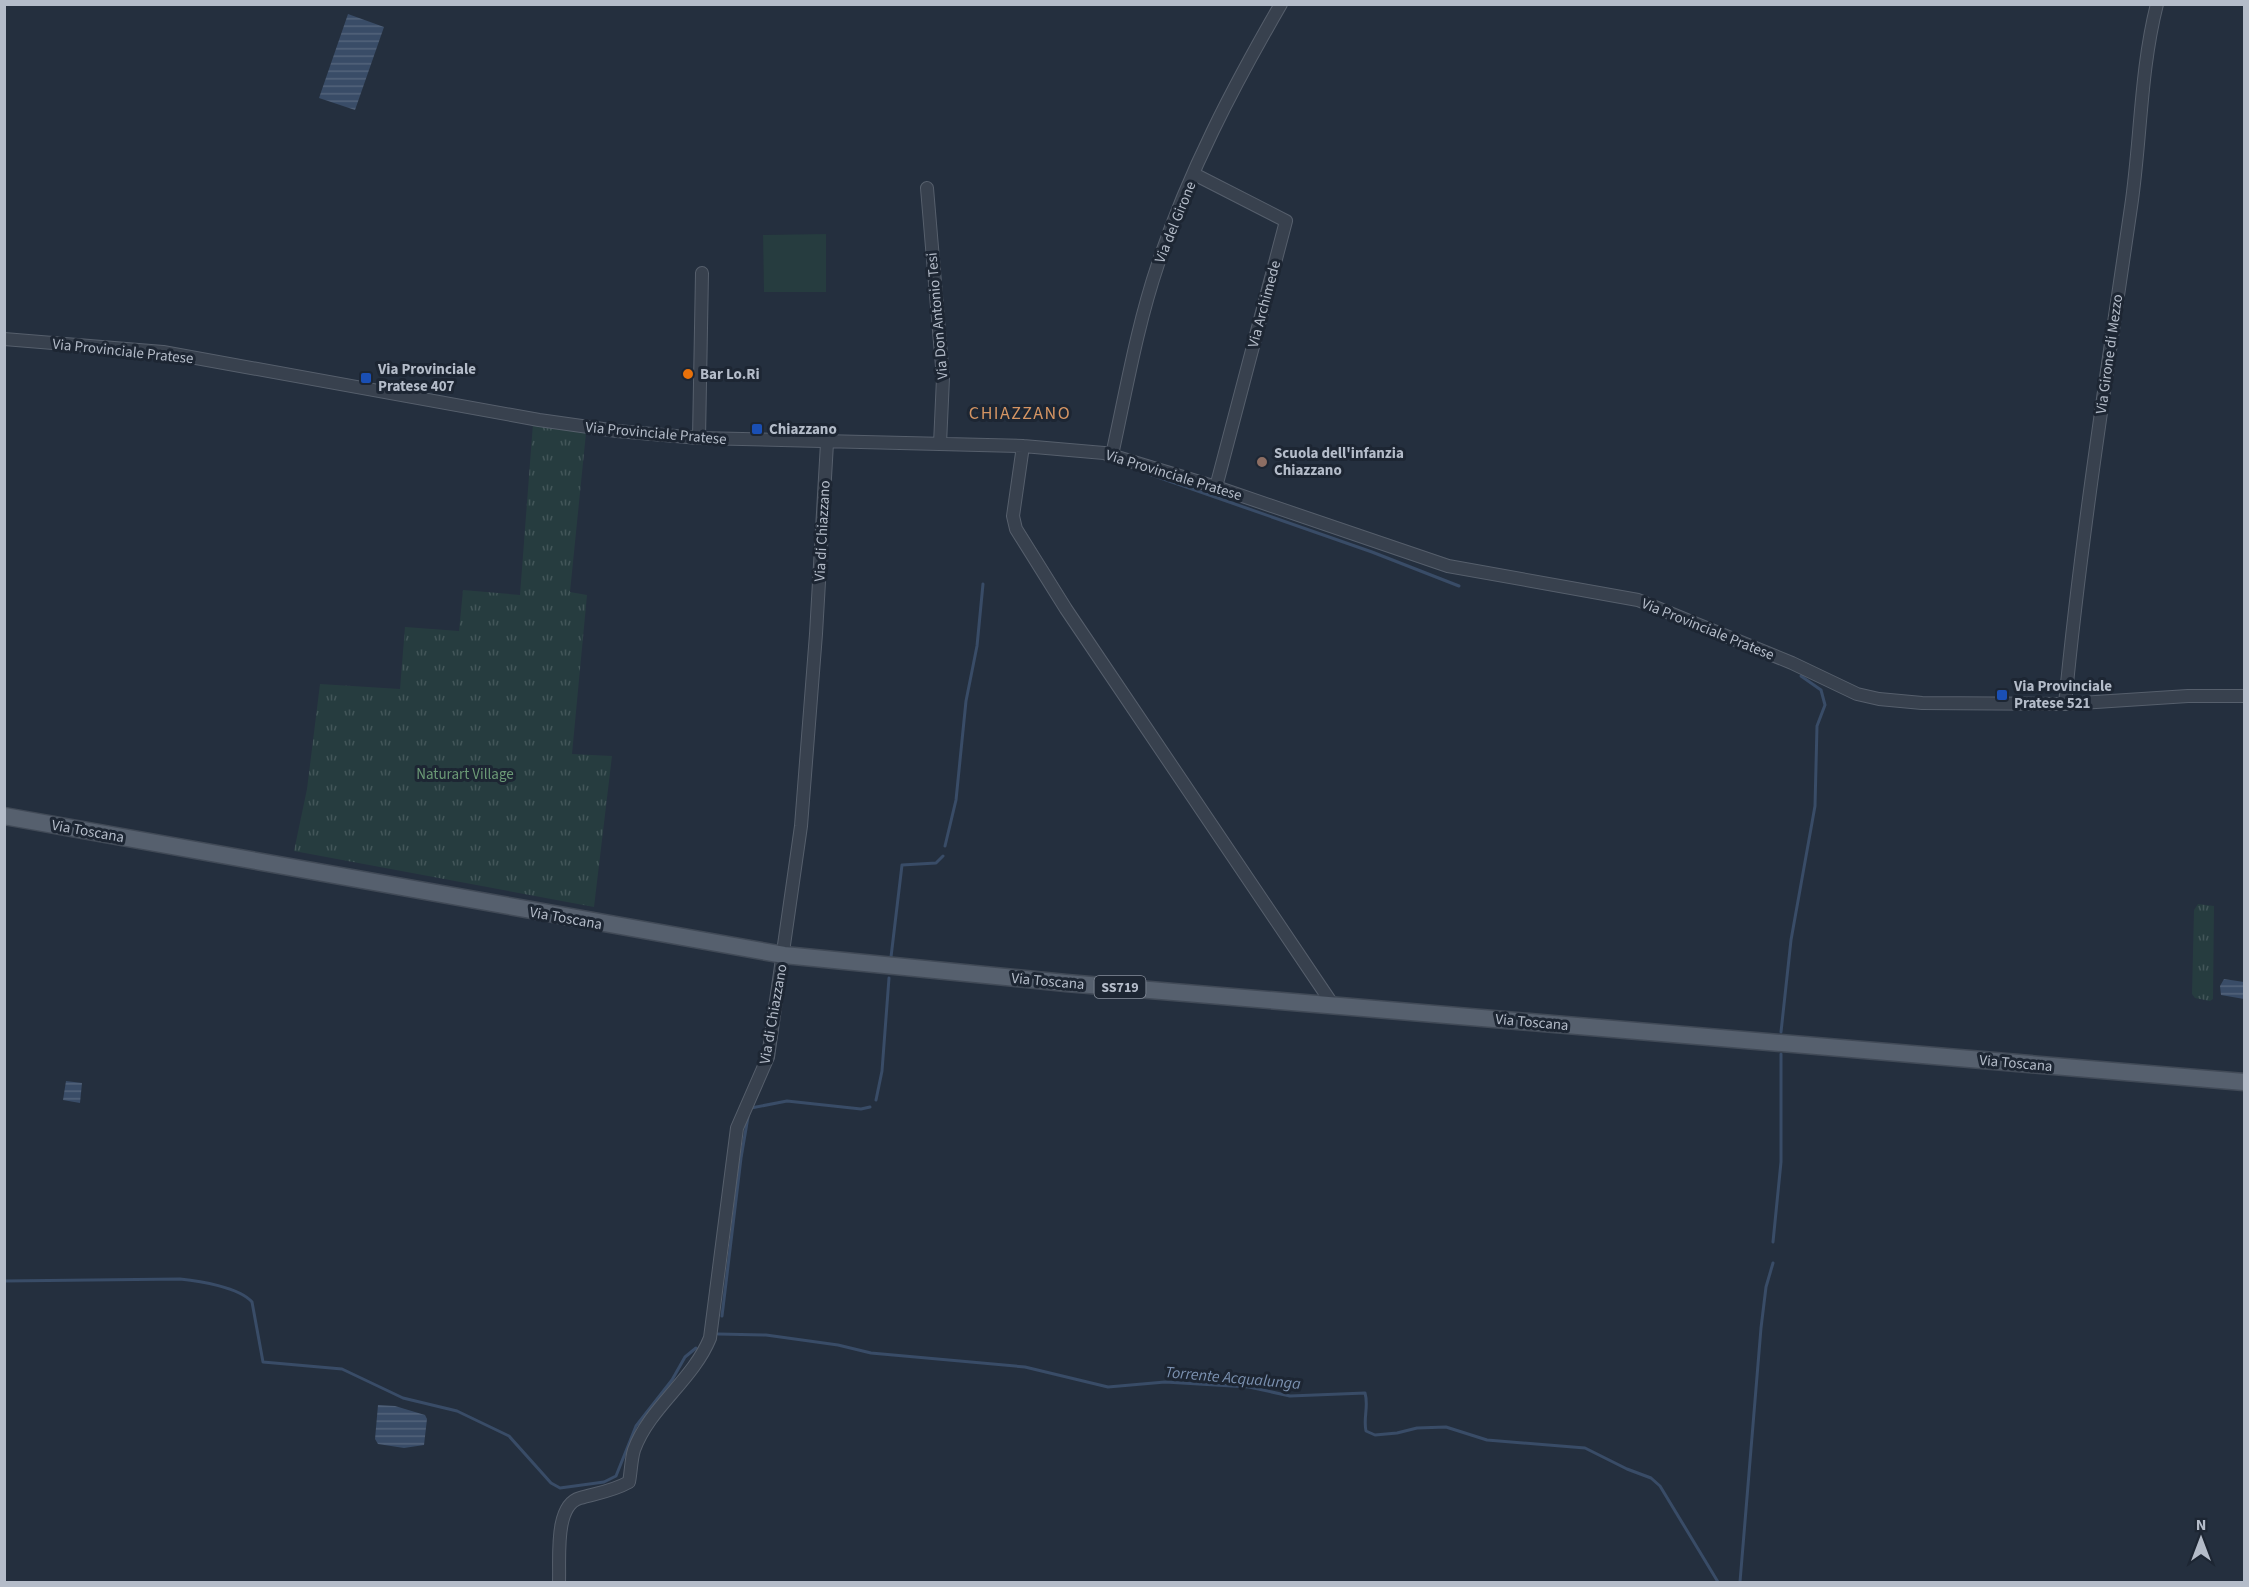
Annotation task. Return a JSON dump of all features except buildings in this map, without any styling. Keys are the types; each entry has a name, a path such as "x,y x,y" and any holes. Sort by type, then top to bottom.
{"main road":[{"name":"Via Toscana","path":"4,816 784,955 1333,1005 2244,1082"}],"street":[{"name":"Via del Girone","path":"1112,455 1157,266 1230,93 1281,4"},
{"name":"Via Girone di Mezzo","path":"2065,704 2075,598 2132,198 2147,44 2157,4"},
{"name":"Via Archimede","path":"1194,174 1286,221 1216,487"},
{"name":"Via Don Antonio Tesi","path":"927,188 943,378 940,444"},
{"path":"699,438 702,273"},
{"name":"Via Provinciale Pratese","path":"4,339 163,352 539,420 617,431 699,438 827,443 1023,446 1112,455 1216,487 1448,566 1638,600 1792,663 1857,694 1879,699 1922,703 2065,704 2188,696 2244,696"},
{"name":"Via di Chiazzano","path":"559,1582 562,1518 566,1507 577,1498 616,1490 629,1482 634,1450 645,1430 703,1353 710,1338 737,1128 768,1057 801,826 816,634 827,443"},
{"path":"1023,446 1013,516 1016,529 1073,619 1333,1005"}],"green space":[{"path":"826,234 826,292 764,292 763,235"},
{"name":"Naturart Village","path":"533,423 586,433 570,592 587,595 572,754 612,756 594,907 294,851 307,789 320,684 400,689 405,627 459,631 463,590 520,595"},
{"path":"2198,904 2214,906 2213,999 2210,1001 2195,998 2192,994 2194,910"}],"water":[{"path":"348,14 384,27 355,110 319,98"},
{"path":"2224,979 2244,982 2244,999 2221,995 2220,986"},
{"path":"66,1081 82,1083 80,1103 63,1100"},
{"path":"378,1405 395,1406 425,1415 427,1419 424,1445 404,1448 378,1444 375,1439"}],"waterway":[{"path":"1149,474 1372,552 1459,586"},
{"path":"945,846 956,800 966,701 977,646 983,584"},
{"path":"1781,1032 1791,940 1815,806 1817,726 1825,705 1821,690 1801,676"},
{"path":"891,957 902,865 936,863 943,856"},
{"path":"876,1100 882,1071 889,978"},
{"path":"1773,1242 1781,1162 1781,1054"},
{"path":"751,1108 787,1101 861,1109 870,1107"},
{"path":"722,1316 748,1117"},
{"path":"1740,1582 1761,1328 1766,1287 1773,1263"},
{"path":"4,1281 180,1279 208,1283 238,1292 252,1302 263,1362 342,1369 403,1398 457,1411 509,1436 551,1483 560,1488 604,1482 616,1476 636,1426 672,1380 685,1357 696,1348"},
{"name":"Torrente Acqualunga","path":"718,1334 766,1335 838,1345 871,1353 1025,1367 1108,1387 1165,1382 1249,1387 1290,1396 1365,1393 1366,1431 1375,1435 1417,1428 1446,1427 1487,1440 1585,1448 1651,1478 1660,1486 1718,1582"}],"place":[{"name":"Bar Lo.Ri","path":"688,374"},
{"name":"Via Provinciale Pratese 407","path":"366,378"},
{"name":"Chiazzano","path":"757,429"},
{"name":"Scuola dell'infanzia Chiazzano","path":"1262,462"},
{"name":"Via Provinciale Pratese 521","path":"2002,695"}],"district":[{"name":"CHIAZZANO","path":"1020,413"}]}
